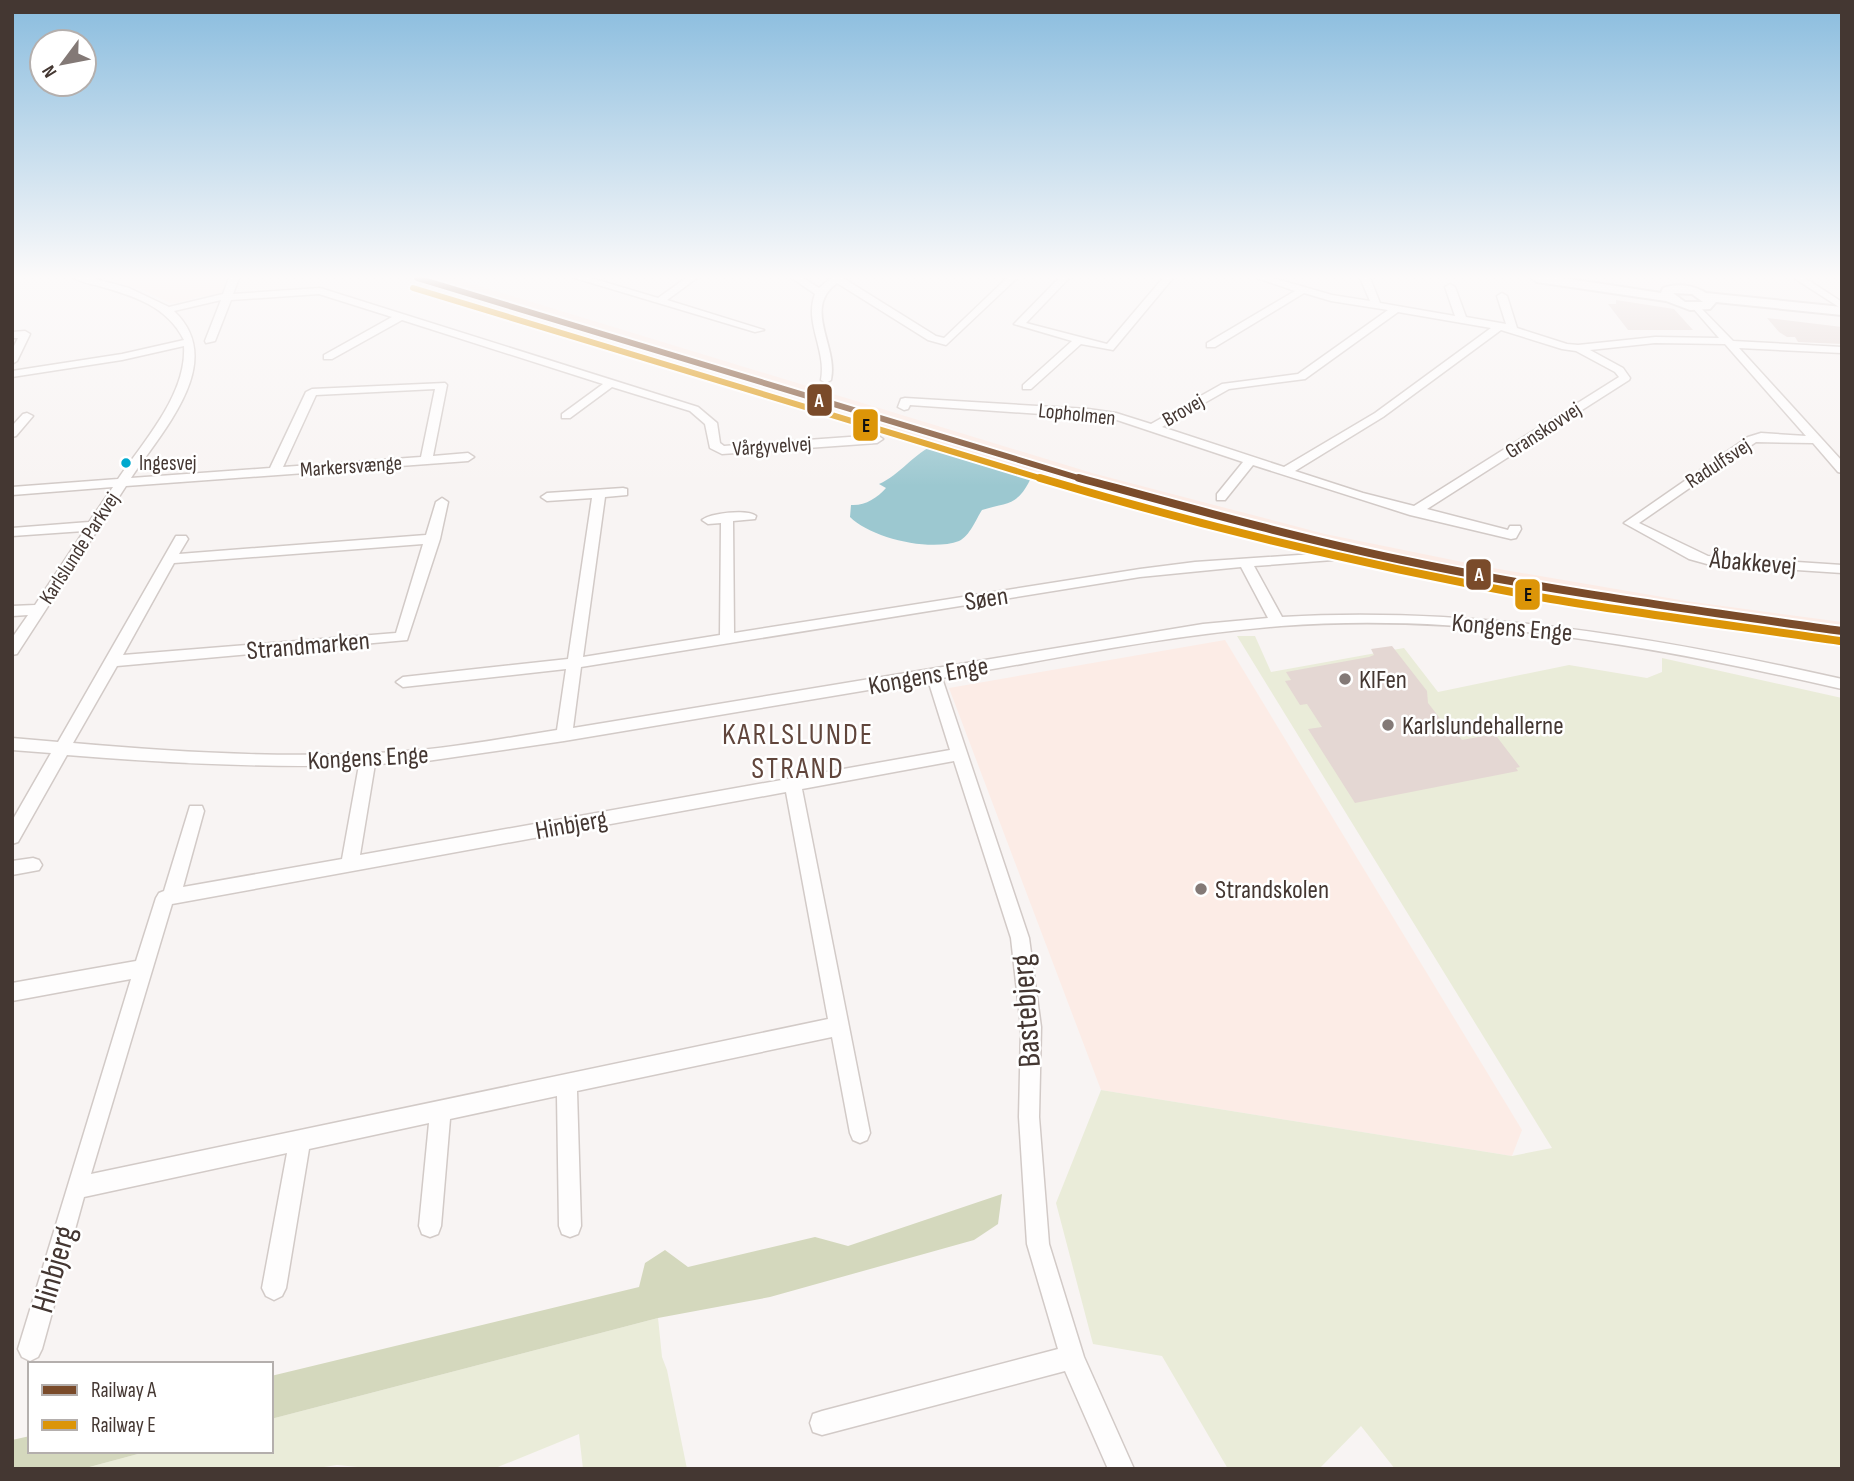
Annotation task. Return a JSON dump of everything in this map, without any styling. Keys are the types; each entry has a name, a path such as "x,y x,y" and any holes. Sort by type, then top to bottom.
{"street":[{"path":"12,374 167,347"},
{"name":"Karlslunde Parkvej","path":"12,650 183,390 191,367 190,347"},
{"path":"328,357 346,347"},
{"name":"Vårgyvelvej","path":"500,347 694,408 711,423 714,445 722,450 877,439"},
{"path":"823,347 829,373 826,380"},
{"path":"1027,387 1071,347"},
{"name":"Brovej","path":"1154,427 1226,386 1301,377 1343,347"},
{"path":"1286,471 1379,415 1477,347"},
{"path":"1573,347 1587,347"},
{"path":"1734,347 1842,469"},
{"path":"1801,347 1841,350"},
{"name":"Granskovvej","path":"1414,512 1625,378 1619,370 1578,348"},
{"path":"566,416 612,383"},
{"name":"Markersvænge","path":"275,471 312,392 441,385 426,460"},
{"name":"Lopholmen","path":"904,407 905,401 1088,412 1154,427 1414,512 1511,535 1515,529"},
{"path":"12,434 27,416"},
{"name":"Radulfsvej","path":"1630,523 1752,439 1761,437 1816,440"},
{"name":"Markersvænge","path":"123,482 468,457"},
{"path":"1221,497 1251,460"},
{"path":"12,491 123,482"},
{"path":"547,497 623,492"},
{"path":"564,736 599,494"},
{"name":"Strandmarken","path":"112,661 402,637 442,502"},
{"path":"708,520 750,516"},
{"path":"727,518 727,637"},
{"name":"Åbakkevej","path":"1630,523 1707,560 1842,569"},
{"path":"12,532 94,526"},
{"path":"12,837 180,539"},
{"path":"169,559 433,539"},
{"name":"Søen","path":"402,682 575,663 1140,573 1328,557"},
{"path":"1245,562 1277,621"},
{"path":"12,611 39,609"},
{"name":"Kongens Enge","path":"12,744 189,760 294,761 467,751 1203,629 1277,621 1391,620 1488,623 1560,629 1748,662 1842,684"},
{"name":"Bastebjerg","path":"933,674 1020,938 1026,968 1031,1027 1028,1117 1038,1244 1072,1357 1098,1422 1121,1469"},
{"name":"Hinbjerg","path":"30,1349 76,1188 165,898 959,754"},
{"path":"349,863 368,758"},
{"path":"793,785 860,1133"},
{"name":"Hinbjerg","path":"171,897 196,811"},
{"path":"12,868 33,865"},
{"path":"12,992 143,968"},
{"path":"76,1188 838,1026"},
{"path":"567,1084 570,1226"},
{"path":"430,1226 440,1111"},
{"path":"274,1287 300,1141"},
{"path":"822,1423 1072,1357"}],"shaded area":[{"path":"632,347 679,347 1092,473 1325,534 1487,567 1686,601 1842,622 1842,635 1699,619 1505,586 1199,515 897,434 857,416"},
{"name":"Strandskolen","path":"1225,640 1522,1130 1512,1156 1101,1090 949,688"}],"green space":[{"path":"1237,636 1255,636 1271,672 1404,648 1438,692 1569,665 1647,678 1662,672 1662,658 1842,698 1842,1469 1395,1469 1361,1426 1319,1469 1228,1469 1162,1356 1093,1344 1056,1203 1101,1090 1512,1156 1552,1148"},
{"path":"1002,1194 998,1224 974,1240 770,1297 658,1318 273,1418 273,1376 639,1287 645,1263 665,1250 688,1267 815,1237 848,1246"},
{"path":"658,1318 662,1357 687,1469 583,1469 579,1434 493,1469 379,1469 337,1465 311,1469 82,1469 142,1453 273,1453 273,1418"},
{"path":"28,1436 28,1453 142,1453 82,1469 12,1469 12,1440"}],"water":[{"path":"936,444 1025,469 1030,480 1016,499 982,510 966,535 959,541 947,544 917,544 886,537 860,525 850,517 851,505 866,503 875,498 886,488 879,484"}],"building":[{"name":"Karlslundehallerne","path":"1392,646 1427,691 1428,703 1453,735 1458,735 1462,740 1489,735 1497,737 1520,767 1516,768 1518,771 1355,803 1308,729 1322,727 1307,704 1300,705 1285,681 1291,680 1286,672 1369,657 1374,655 1371,649"}],"rail line":[{"name":"E","path":"608,347 1051,481 1249,535 1401,570 1552,599 1840,641"},
{"name":"A","path":"645,347 1054,471 1251,525 1403,560 1554,589 1842,631"}],"place":[{"name":"Ingesvej","path":"126,463"},
{"name":"KIFen","path":"1345,679"},
{"name":"Karlslundehallerne","path":"1388,725"},
{"name":"Strandskolen","path":"1201,889"}],"district":[{"name":"KARLSLUNDE STRAND","path":"798,751"}]}
